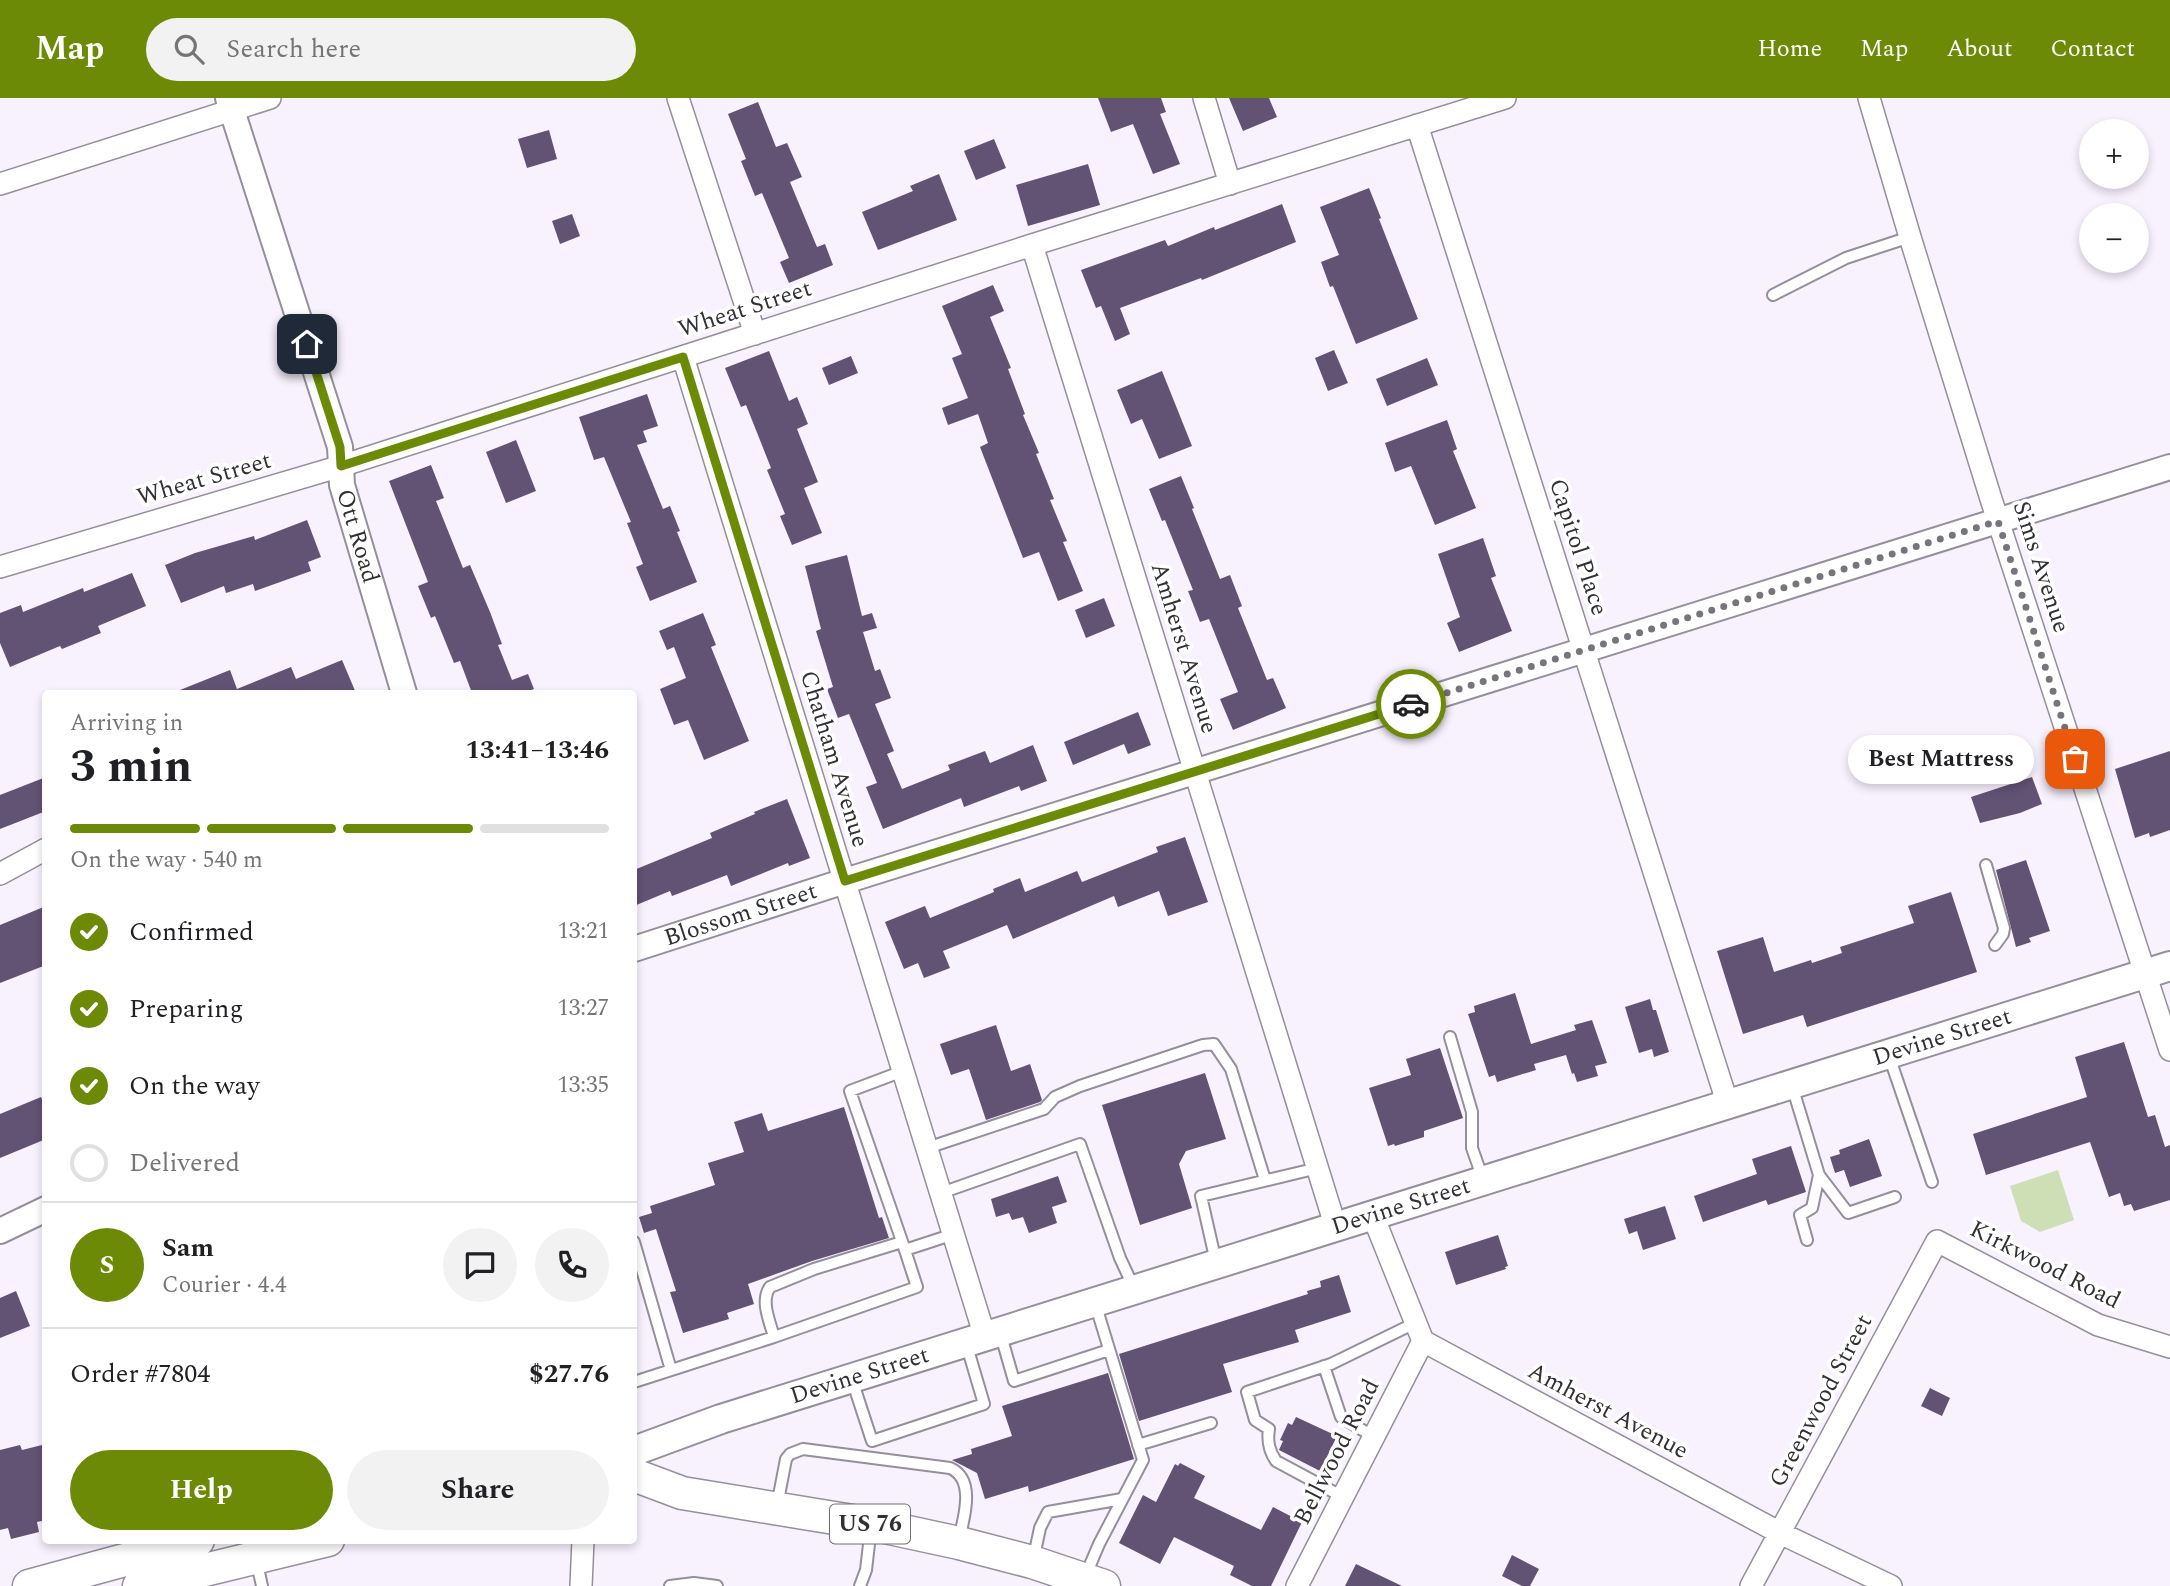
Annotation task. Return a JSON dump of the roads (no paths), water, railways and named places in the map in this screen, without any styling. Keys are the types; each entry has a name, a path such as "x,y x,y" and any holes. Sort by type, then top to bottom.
{"main road":[{"name":"Devine Street","path":"637,1450 721,1419 2157,969"},
{"name":"US 76","path":"637,1476 682,1493 872,1524 958,1543 1032,1562 1094,1583"},
{"path":"29,1586 93,1577 187,1544"},
{"path":"139,1586 257,1561 314,1544"}],"street":[{"path":"0,184 229,104 270,98"},
{"path":"678,98 755,334"},
{"path":"1204,98 1230,184"},
{"name":"Wheat Street","path":"0,567 341,466 1032,245 1505,98"},
{"name":"Sims Avenue","path":"1869,98 1998,521 2157,969 2170,1050"},
{"name":"Ott Road","path":"229,104 340,447 342,485 403,690"},
{"name":"Capitol Place","path":"1417,125 1728,1105"},
{"name":"Amherst Avenue","path":"1032,245 1336,1228"},
{"name":"Chatham Avenue","path":"683,357 984,1337"},
{"name":"Blossom Street","path":"637,948 2170,467"},
{"path":"0,874 42,851"},
{"path":"0,1231 42,1211"},
{"path":"1373,1216 1419,1332"},
{"name":"Kirkwood Road","path":"1937,1241 2098,1325 2170,1347"},
{"name":"Greenwood Street","path":"1751,1586 1937,1241"},
{"name":"Amherst Avenue","path":"1419,1332 1780,1534 1891,1586"},
{"name":"Bellwood Road","path":"1297,1586 1374,1437 1419,1332"},
{"path":"581,1586 583,1544"}],"lane":[{"path":"1773,295 1846,258 1910,237"},
{"path":"1986,865 2004,928 1995,945"},
{"path":"1450,1037 1468,1093 1472,1111 1472,1148 1483,1181"},
{"path":"927,1148 1044,1109 1055,1097 1080,1086 1203,1045 1214,1044 1231,1069 1265,1180"},
{"path":"1888,1054 1932,1182"},
{"path":"637,1381 917,1287 850,1091 903,1071"},
{"path":"1792,1085 1819,1175 1848,1213 1895,1197"},
{"path":"941,1193 1080,1144 1120,1258 1135,1290"},
{"path":"1217,1265 1201,1196 1318,1168"},
{"path":"1807,1240 1800,1215 1812,1208 1819,1175"},
{"path":"774,1337 765,1300 766,1292 771,1287 803,1273 954,1234"},
{"path":"637,1252 671,1370"},
{"path":"1094,1583 1099,1544 1143,1461 1095,1303"},
{"path":"1343,1497 1276,1461 1267,1440 1269,1429 1255,1420 1247,1392 1419,1332"},
{"path":"984,1337 1014,1381 1109,1350"},
{"path":"872,1441 984,1404 984,1337"},
{"path":"1324,1366 1341,1417 1374,1437"},
{"path":"852,1379 872,1441 871,1457"},
{"path":"1138,1445 1210,1423"},
{"path":"777,1508 786,1459 796,1451 809,1448 950,1468 961,1474 964,1481 966,1507 958,1543"},
{"path":"1032,1562 1048,1512 1122,1499"},
{"path":"860,1586 866,1570 872,1524"},
{"path":"670,1586 694,1583 717,1586"}],"place":[{"name":"Best Mattress","path":"2075,759"}]}
